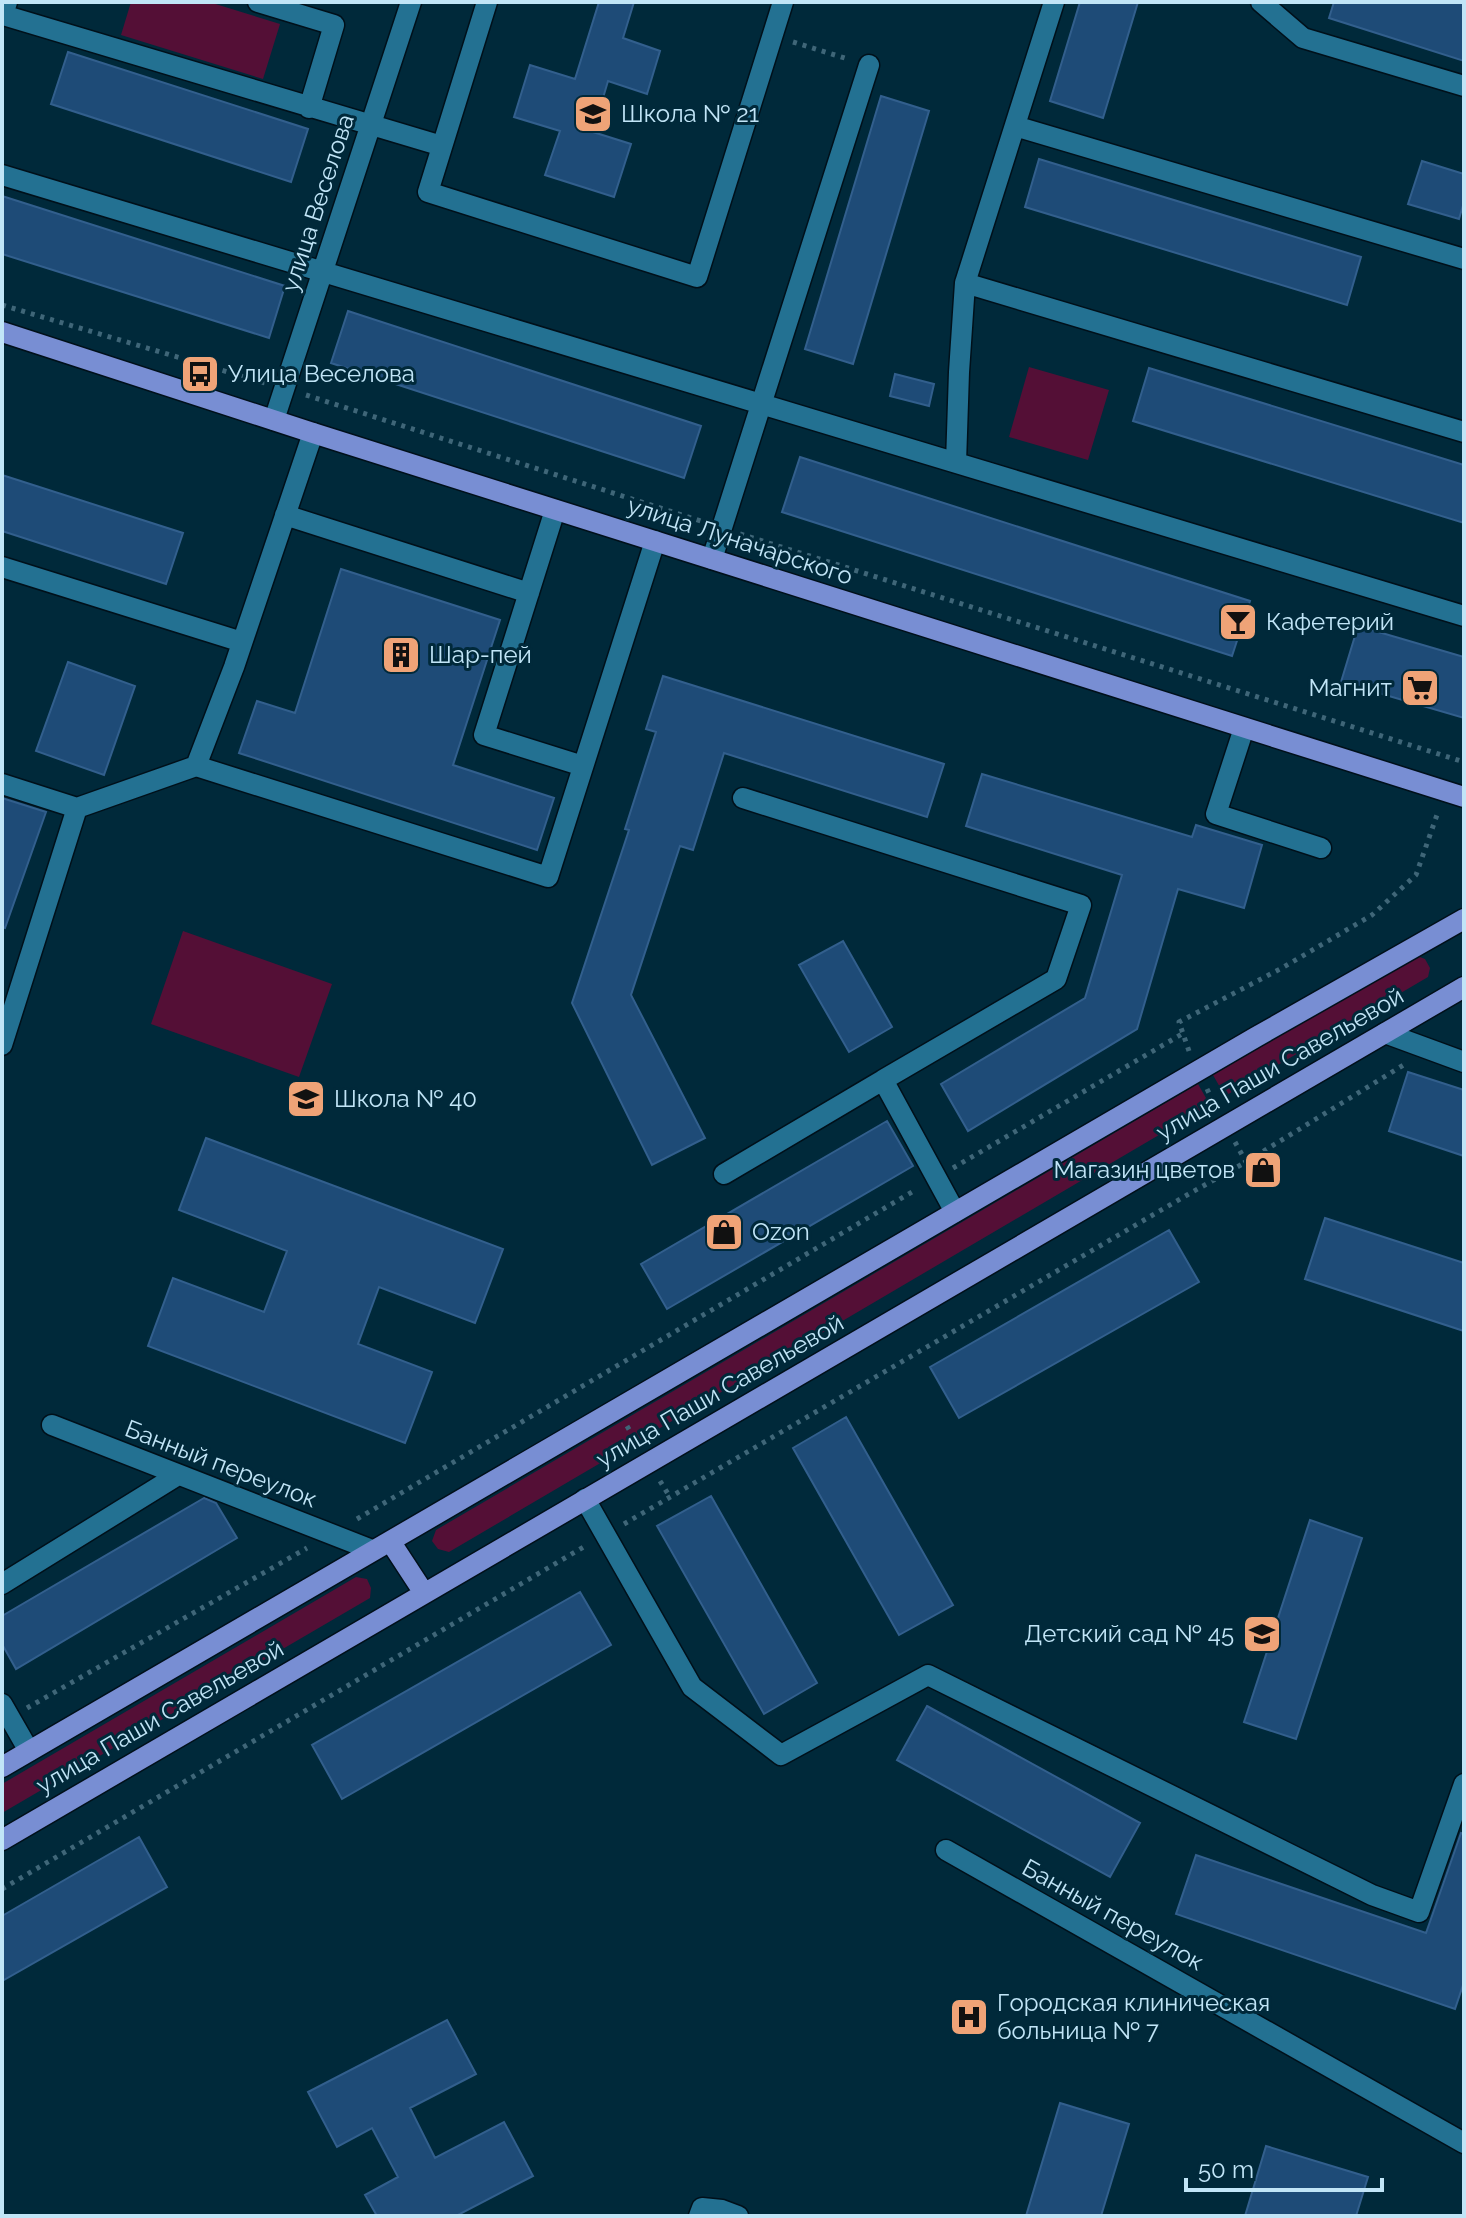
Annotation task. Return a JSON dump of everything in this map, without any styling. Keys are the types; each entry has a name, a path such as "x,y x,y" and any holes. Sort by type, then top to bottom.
{"main road":[{"name":"улица Луначарского","path":"2,332 1455,797"},
{"name":"улица Паши Савельевой","path":"2,1767 1464,919"},
{"name":"улица Паши Савельевой","path":"2,1840 1464,987"},
{"path":"381,1545 424,1593"}],"street":[{"path":"7,2 3,15 442,146"},
{"path":"258,2 334,25 309,108"},
{"name":"улица Веселова","path":"274,420 411,2"},
{"path":"487,2 428,192 697,277 783,2"},
{"path":"956,463 965,283 1054,2"},
{"path":"1261,2 1303,38 1464,86"},
{"path":"712,559 869,65"},
{"path":"1015,126 1464,259"},
{"path":"2,175 1464,616"},
{"path":"965,283 1464,432"},
{"path":"196,766 313,433"},
{"path":"555,510 484,735 583,766"},
{"path":"285,515 529,593"},
{"path":"2,784 77,808 196,766 548,877 655,541"},
{"path":"2,567 242,642"},
{"path":"1244,728 1216,814 1321,848"},
{"path":"724,1174 1056,979 1081,905 743,798"},
{"path":"2,1045 77,808"},
{"path":"1385,1033 1464,1062"},
{"path":"883,1080 955,1212"},
{"name":"Банный переулок","path":"52,1425 331,1534 381,1545"},
{"path":"2,1584 178,1475"},
{"path":"585,1499 692,1687 781,1755 928,1675 1372,1895 1419,1912 1464,1784"},
{"path":"6,1711 29,1751"},
{"name":"Банный переулок","path":"946,1850 1464,2143"},
{"path":"699,2216 702,2208 738,2216"}],"path":[{"path":"773,36 869,65"},
{"path":"2,305 284,389 1464,762"},
{"path":"1179,1022 1282,968 1372,915 1416,875 1455,797 1450,758"},
{"path":"6,1711 331,1534 1182,1034"},
{"path":"2,1889 1246,1162 1408,1062"},
{"path":"597,1378 670,1497"}],"shaded area":[{"path":"131,2 209,2 280,24 263,79 121,35"},
{"path":"1029,367 1109,390 1088,460 1009,437"},
{"path":"183,931 332,984 299,1077 151,1024"},
{"path":"1417,956 1425,959 1430,968 1428,977 1225,1096 1213,1075"},
{"path":"1198,1084 1210,1105 449,1552 438,1549 432,1541 436,1530"},
{"path":"356,1577 367,1579 371,1588 370,1598 2,1813 2,1784"}],"building":[{"path":"599,2 634,2 623,38 660,51 647,94 608,81 593,132 631,144 614,197 545,175 560,131 514,117 530,65 575,79"},
{"path":"1080,2 1138,2 1103,118 1050,101"},
{"path":"1334,2 1464,2 1464,61 1329,18"},
{"path":"68,52 308,129 291,182 51,104"},
{"path":"881,96 929,111 853,364 805,349"},
{"path":"1039,159 1361,257 1347,305 1025,207"},
{"path":"1422,161 1464,174 1464,202 1459,219 1408,204"},
{"path":"2,196 285,286 269,338 2,254"},
{"path":"348,311 701,426 684,478 331,363"},
{"path":"1149,368 1464,465 1464,523 1133,421"},
{"path":"895,374 934,384 929,406 890,396"},
{"path":"800,457 1250,601 1232,656 782,512"},
{"path":"2,475 183,533 166,584 2,531"},
{"path":"341,569 500,620 453,765 554,798 537,850 239,753 257,701 295,713"},
{"path":"1358,626 1464,657 1464,718 1341,682"},
{"path":"68,662 135,686 104,775 36,751"},
{"path":"663,676 944,764 927,817 724,753 693,850 680,846 631,995 705,1138 652,1165 572,1003 629,830 625,829 656,732 646,729"},
{"path":"982,774 1192,837 1196,825 1262,845 1244,908 1178,889 1137,1029 968,1131 941,1084 1085,998 1122,875 966,826"},
{"path":"2,798 46,812 5,928 2,927"},
{"path":"843,941 892,1027 849,1052 799,965"},
{"path":"1408,1072 1464,1090 1464,1156 1389,1131"},
{"path":"887,1121 913,1166 667,1309 641,1264"},
{"path":"206,1138 503,1249 475,1323 379,1287 358,1344 432,1372 405,1443 148,1346 173,1278 264,1312 287,1251 179,1210"},
{"path":"1325,1218 1464,1263 1464,1331 1305,1279"},
{"path":"1169,1230 1199,1282 959,1418 930,1367"},
{"path":"846,1417 953,1605 899,1635 793,1448"},
{"path":"711,1496 817,1683 764,1714 657,1526"},
{"path":"204,1498 216,1503 237,1538 16,1669 2,1644 2,1616"},
{"path":"1310,1520 1362,1538 1296,1739 1244,1722"},
{"path":"580,1592 611,1645 342,1799 312,1745"},
{"path":"927,1706 1140,1823 1110,1877 897,1760"},
{"path":"1461,1833 1464,1834 1464,1982 1455,2009 1176,1914 1196,1855 1426,1933"},
{"path":"139,1837 167,1887 2,1981 2,1916"},
{"path":"447,2020 476,2074 410,2108 435,2158 504,2122 533,2176 456,2216 377,2216 365,2195 398,2177 372,2128 337,2147 308,2092"},
{"path":"1060,2103 1129,2124 1101,2216 1026,2216"},
{"path":"1266,2146 1368,2177 1356,2216 1245,2216"}],"place":[{"name":"Школа № 21","path":"593,114"},
{"name":"Улица Веселова","path":"200,374"},
{"name":"Кафетерий","path":"1238,622"},
{"name":"Шар-пей","path":"401,655"},
{"name":"Магнит","path":"1420,688"},
{"name":"Школа № 40","path":"306,1099"},
{"name":"Магазин цветов","path":"1263,1170"},
{"name":"Ozon","path":"724,1232"},
{"name":"Детский сад № 45","path":"1262,1634"},
{"name":"Городская клиническая больница № 7","path":"969,2017"}]}
